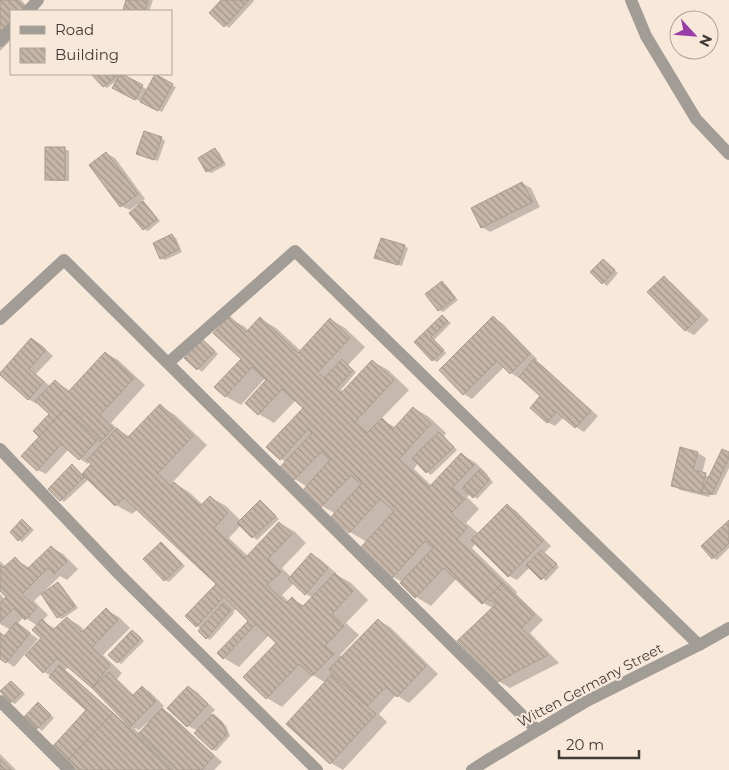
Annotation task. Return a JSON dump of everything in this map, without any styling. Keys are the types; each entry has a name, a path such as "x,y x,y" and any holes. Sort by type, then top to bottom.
{"street":[{"path":"29,10 38,0"},
{"path":"631,0 646,36 696,119 729,154"},
{"path":"0,41 10,30"},
{"path":"168,363 295,251 699,644"},
{"path":"0,319 64,260 537,730"},
{"path":"0,449 119,574 317,770"},
{"name":"Witten Germany Street","path":"472,770 585,702 728,630"},
{"path":"0,701 69,770"}],"building":[{"path":"0,0 17,0 25,7 21,10 10,10 10,22 0,32"},
{"path":"126,0 148,0 145,10 123,10"},
{"path":"221,0 249,0 224,27 209,13"},
{"path":"92,75 118,75 103,87"},
{"path":"119,75 124,75 143,85 135,100 112,88"},
{"path":"154,75 173,84 158,111 140,102"},
{"path":"144,131 162,137 154,160 136,154"},
{"path":"45,147 65,147 65,180 45,180"},
{"path":"215,148 223,163 206,172 198,158"},
{"path":"106,152 138,194 120,207 89,165"},
{"path":"522,182 533,202 481,228 471,208"},
{"path":"143,201 157,219 143,230 129,213"},
{"path":"172,234 179,249 160,259 153,243"},
{"path":"381,238 405,245 398,265 374,258"},
{"path":"603,259 615,270 602,284 590,272"},
{"path":"664,276 701,315 685,331 647,292"},
{"path":"442,281 455,298 438,311 425,294"},
{"path":"442,315 448,321 431,337 444,350 432,361 414,342"},
{"path":"229,316 246,332 260,317 298,353 330,318 350,338 318,372 341,393 372,360 394,380 355,422 367,433 382,418 393,429 413,407 431,424 399,459 429,487 461,453 474,465 452,488 465,499 451,513 467,528 457,539 503,583 482,604 444,568 415,598 400,583 433,548 425,541 392,578 360,548 394,511 380,499 349,533 331,517 361,484 351,475 321,507 303,490 330,460 321,452 294,480 280,467 312,433 308,429 280,460 266,447 303,408 282,389 258,415 245,403 266,380 252,367 225,397 214,387 241,359 213,333"},
{"path":"493,316 530,354 510,374 497,361 463,395 439,370"},
{"path":"31,338 46,350 29,369 44,382 28,400 0,373"},
{"path":"202,339 215,351 197,370 184,358"},
{"path":"105,352 134,378 100,415 113,428 100,442 65,409 40,438 33,431 49,414 35,401 55,380 68,392"},
{"path":"342,359 353,370 336,389 324,378"},
{"path":"534,359 591,411 575,428 556,412 547,423 530,408 540,396 519,377"},
{"path":"160,404 193,436 158,473 171,486 174,482 200,506 210,496 228,513 214,528 245,558 279,522 292,534 268,559 281,572 267,585 286,603 292,597 302,607 335,573 353,591 332,614 344,626 325,646 334,654 312,676 299,664 266,699 243,677 276,643 256,624 223,659 217,653 248,621 224,597 196,627 185,616 216,584 124,498 115,506 82,474 91,464 87,460 117,428 127,438"},
{"path":"65,409 98,439 79,460 61,444 37,471 21,456"},
{"path":"439,432 454,447 426,473 412,458"},
{"path":"680,447 698,452 693,470 706,473 701,493 671,486"},
{"path":"722,449 729,452 729,458 712,494 701,493"},
{"path":"72,464 84,477 60,501 48,489"},
{"path":"480,469 490,479 473,498 462,488"},
{"path":"260,500 276,516 252,538 237,523"},
{"path":"507,504 544,540 508,577 471,540"},
{"path":"22,519 31,528 18,541 10,532"},
{"path":"729,520 729,543 712,559 701,546"},
{"path":"161,542 182,564 164,581 143,559"},
{"path":"51,546 67,561 54,574 48,568 22,594 37,608 25,620 14,608 0,622 0,603 6,597 0,591 0,565 3,568 15,557 27,569"},
{"path":"541,550 557,564 541,580 526,565"},
{"path":"311,553 328,568 305,595 288,579"},
{"path":"58,582 75,606 57,618 41,594"},
{"path":"503,583 535,614 519,631 497,603 486,599"},
{"path":"223,603 231,610 206,639 198,631"},
{"path":"497,603 548,655 497,682 457,641"},
{"path":"106,608 118,620 92,647 110,665 92,688 57,658 43,673 25,655 41,638 32,630 42,619 53,630 67,617 82,632"},
{"path":"378,619 426,666 397,697 386,687 367,706 329,669"},
{"path":"16,622 30,633 6,663 0,659 0,633 4,636"},
{"path":"132,630 141,638 117,663 108,655"},
{"path":"59,665 113,713 66,762 53,746 86,710 49,677"},
{"path":"109,672 132,696 142,686 156,701 130,727 92,688"},
{"path":"332,674 376,714 330,764 286,724"},
{"path":"11,681 22,692 10,703 0,691"},
{"path":"188,686 208,704 187,727 167,708"},
{"path":"38,702 51,715 37,729 24,717"},
{"path":"162,708 214,756 202,770 177,770 138,734"},
{"path":"113,713 173,770 75,770 66,762"},
{"path":"213,714 222,722 227,734 212,750 194,733"},
{"path":"0,759 11,770 0,770"}]}
